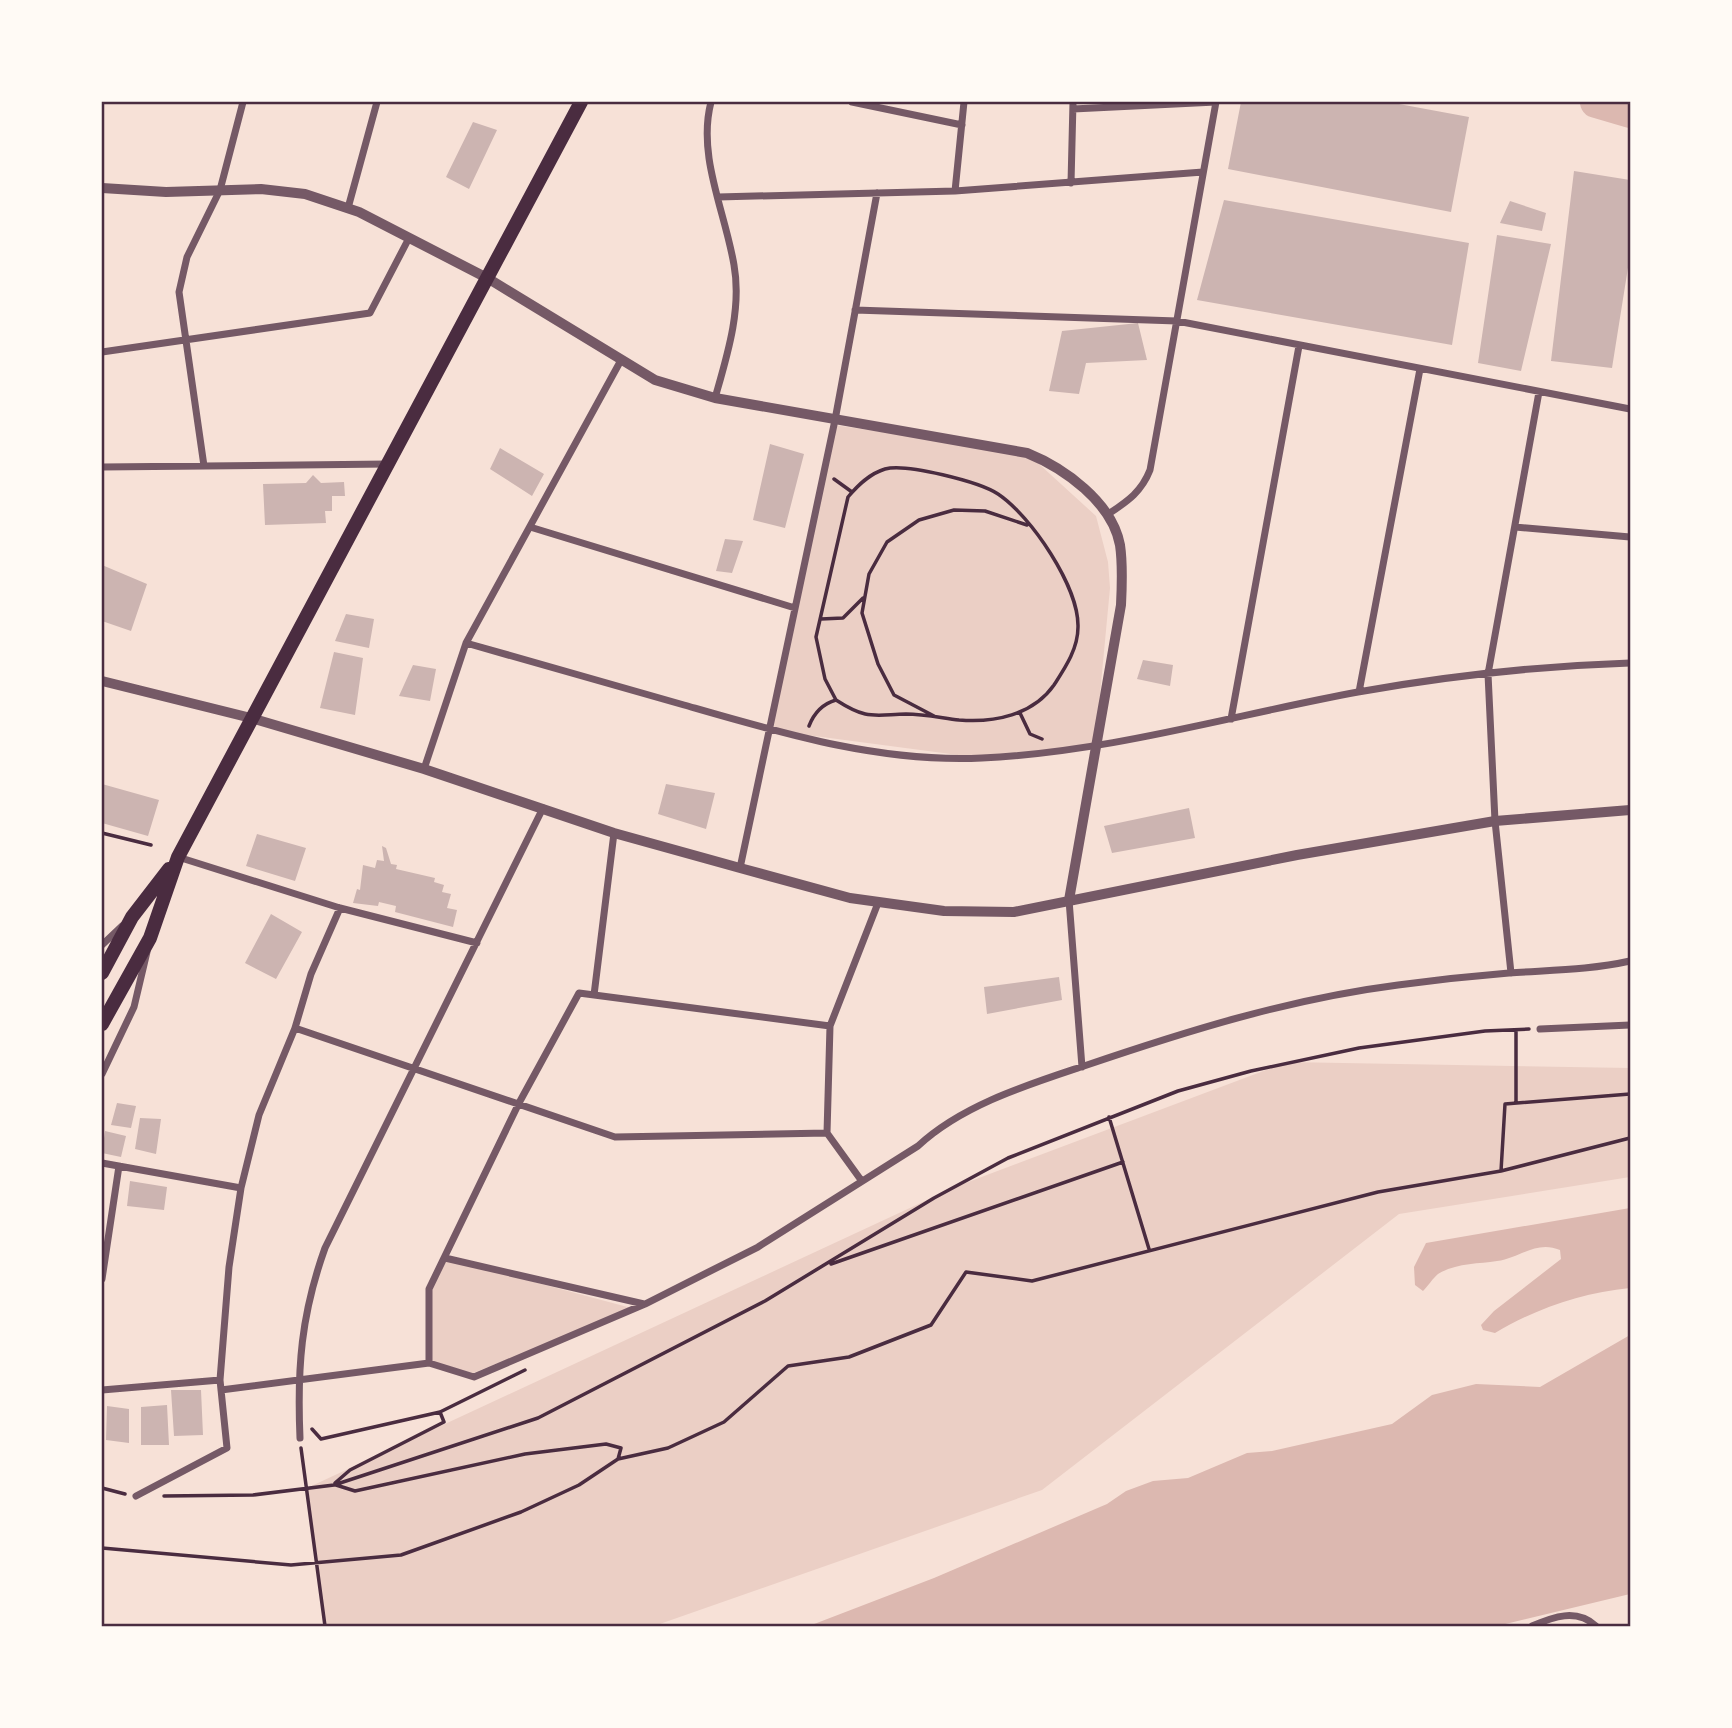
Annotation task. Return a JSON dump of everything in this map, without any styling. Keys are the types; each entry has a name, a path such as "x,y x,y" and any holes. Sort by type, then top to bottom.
{"main road":[{"path":"102,1024 150,938 178,858 581,102"},
{"path":"102,973 132,917 178,858"}],"street":[{"path":"204,466 179,292 187,257 220,191 243,102"},
{"path":"348,208 376,102"},
{"path":"711,102 706,122 708,155 735,268 733,336 715,398"},
{"path":"852,102 962,125"},
{"path":"955,191 964,102"},
{"path":"1071,183 1073,105 1216,102 1147,477 1135,496 1107,515"},
{"path":"718,197 955,191 1203,172"},
{"path":"102,188 166,192 261,189 305,194 348,208 489,279 620,362 654,380 715,398 1027,453 1055,464 1080,485 1107,515 1120,543 1121,605 1069,900 1082,1067"},
{"path":"740,868 835,420 877,193"},
{"path":"102,352 370,313 409,239"},
{"path":"855,310 1177,321 1630,409"},
{"path":"1231,719 1299,346"},
{"path":"424,769 466,643 620,362"},
{"path":"1359,692 1420,369"},
{"path":"1511,973 1495,821 1488,674 1539,392"},
{"path":"102,467 388,464"},
{"path":"530,527 795,608"},
{"path":"1515,527 1630,537"},
{"path":"466,643 804,738 900,755 981,758 1095,747 1359,692 1488,674 1630,663"},
{"path":"102,681 251,718 424,769 614,833 740,868 878,903 982,914 1014,912 1297,855 1495,821 1630,810"},
{"path":"300,1438 297,1380 303,1323 325,1248 543,808"},
{"path":"594,995 614,833"},
{"path":"178,858 341,908 477,943"},
{"path":"861,1180 827,1133 830,1026 878,903"},
{"path":"136,1496 227,1448 220,1380 229,1267 241,1188 259,1115 295,1028 311,974 341,908"},
{"path":"102,945 132,917"},
{"path":"102,1074 134,1007 150,938"},
{"path":"221,1391 429,1363 474,1377 645,1304 758,1247 918,1146 939,1126 1035,1082 1270,1007 1397,985 1511,973 1592,970 1630,961"},
{"path":"429,1363 429,1289 519,1103 579,993 830,1026"},
{"path":"1540,1028 1630,1026"},
{"path":"295,1028 615,1137 827,1133"},
{"path":"102,1163 241,1188"},
{"path":"102,1279 119,1166"},
{"path":"444,1258 645,1304"},
{"path":"102,1390 220,1380"},
{"path":"1532,1626 1550,1618 1570,1615 1590,1621 1596,1626"}],"path":[{"path":"887,468 936,472 998,494 1056,560 1073,595 1079,628 1071,660 1047,695 1020,713 978,722 907,714 878,718 854,711 836,700 825,679 816,637 846,502 852,492 861,481 887,468"},
{"path":"824,473 852,492"},
{"path":"936,717 894,695 878,664 862,613 869,574 887,542 919,520 954,510 985,511 1027,525"},
{"path":"821,619 843,618 864,597"},
{"path":"804,738 813,716 827,702 836,700"},
{"path":"1020,713 1030,734 1045,740"},
{"path":"102,833 151,845"},
{"path":"102,1488 136,1496 253,1495 334,1485 538,1418 765,1301 934,1198 1008,1158 1109,1116 1178,1091 1287,1062 1359,1048 1485,1031 1540,1028"},
{"path":"1516,1030 1516,1103"},
{"path":"1501,1171 1505,1104 1630,1094"},
{"path":"1109,1116 1149,1249"},
{"path":"102,1548 291,1565 401,1555 521,1512 579,1485 618,1459 633,1458 668,1448 724,1422 788,1366 849,1357 931,1325 966,1272 1032,1281 1378,1192 1501,1171 1630,1138"},
{"path":"820,1268 1123,1162"},
{"path":"310,1427 320,1439 440,1412 535,1365"},
{"path":"334,1485 350,1470 444,1422 440,1412"},
{"path":"300,1438 325,1626"},
{"path":"334,1485 355,1491 525,1454 606,1444 621,1448 618,1459"}],"shaded area":[{"path":"834,425 1027,453 1096,516 1108,562 1110,588 1095,747 981,758 769,730"},
{"path":"1287,1062 1630,1068 1630,1177 1399,1214 1042,1490 654,1626 325,1626 305,1489 955,1187"},
{"path":"1630,1208 1630,1288 1560,1303 1495,1333 1483,1330 1481,1325 1494,1311 1561,1259 1560,1250 1551,1247 1536,1248 1497,1261 1460,1266 1438,1274 1423,1291 1415,1285 1414,1267 1426,1243"},
{"path":"445,1258 635,1309 473,1373 429,1363 429,1289"},
{"path":"1630,1335 1630,1594 1497,1626 809,1626 934,1578 1107,1504 1126,1491 1153,1481 1188,1478 1247,1453 1272,1451 1392,1424 1432,1395 1476,1384 1540,1387"}],"building":[{"path":"1241,102 1388,102 1469,117 1451,212 1228,169"},
{"path":"473,122 497,130 469,189 446,177"},
{"path":"1574,171 1630,180 1630,255 1612,368 1551,361"},
{"path":"1224,200 1469,243 1452,345 1197,300"},
{"path":"1510,201 1546,213 1542,231 1500,223"},
{"path":"1497,235 1551,244 1521,371 1478,363"},
{"path":"1138,323 1147,360 1086,363 1079,394 1049,391 1062,331"},
{"path":"770,444 804,454 785,528 753,520"},
{"path":"500,448 544,474 532,496 490,469"},
{"path":"313,475 321,483 344,482 345,496 332,496 332,511 325,511 326,523 265,525 263,484 306,483"},
{"path":"725,539 743,541 732,573 716,571"},
{"path":"102,565 147,584 131,631 102,621"},
{"path":"346,614 374,619 369,648 335,641"},
{"path":"334,652 363,658 355,715 320,708"},
{"path":"1143,660 1173,665 1170,686 1137,679"},
{"path":"413,665 436,669 430,701 399,696"},
{"path":"102,784 159,800 148,836 102,823"},
{"path":"666,784 715,793 706,829 658,814"},
{"path":"1189,808 1195,838 1112,853 1104,826"},
{"path":"257,834 306,848 295,881 246,866"},
{"path":"382,846 386,848 391,864 397,865 396,869 435,878 434,882 444,885 442,892 451,894 447,908 457,910 453,927 395,912 396,906 379,902 378,906 353,903 357,889 360,890 363,865 375,868 377,860 384,861"},
{"path":"271,914 302,932 276,979 245,963"},
{"path":"1059,977 1062,1000 987,1014 984,987"},
{"path":"117,1103 136,1106 131,1128 111,1125"},
{"path":"140,1118 161,1119 156,1154 135,1149"},
{"path":"105,1131 126,1136 121,1157 102,1153"},
{"path":"130,1181 167,1187 164,1210 127,1206"},
{"path":"171,1390 201,1390 203,1435 174,1436"},
{"path":"167,1405 169,1445 141,1445 141,1407"},
{"path":"107,1406 129,1409 129,1443 106,1440"}],"waterway":[{"path":"1596,102 1630,112"}]}
